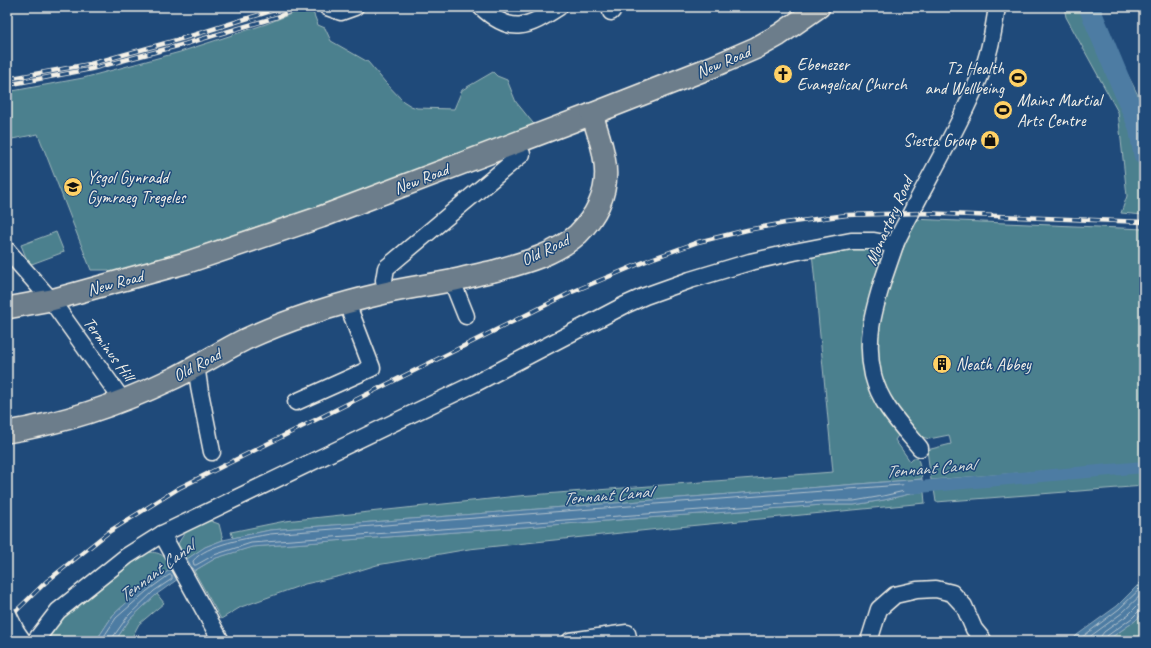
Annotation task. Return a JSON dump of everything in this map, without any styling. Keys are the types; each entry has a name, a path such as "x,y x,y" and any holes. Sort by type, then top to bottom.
{"main road":[{"name":"New Road","path":"7,308 51,300 185,263 321,217 712,67 756,48 819,7"},
{"name":"Old Road","path":"7,432 77,417 123,401 174,378 244,340 298,318 386,293 452,281 532,260 557,249 576,235 585,226 599,207 606,183 604,157 592,114"}],"street":[{"path":"327,7 341,12 355,7"},
{"path":"482,7 494,18 502,22 515,25 526,25 538,20 559,7"},
{"name":"Monastery Road","path":"920,448 882,399 873,375 869,337 874,309 895,245 927,181 949,142 984,67 990,49 997,7"},
{"path":"386,293 384,280 386,268 522,154"},
{"path":"35,641 58,611 127,556 162,534 474,384 625,305 645,296 690,280 750,262 794,252 851,241 874,241 895,245"},
{"name":"Terminus Hill","path":"7,250 51,300 123,401"},
{"path":"452,281 466,316"},
{"path":"296,402 372,368 347,303"},
{"path":"196,366 212,452"},
{"path":"162,534 221,641"},
{"path":"870,641 879,609 895,594 916,590 936,589 952,593 964,606 974,629 983,640"},
{"path":"7,612 19,636"},
{"path":"570,641 627,633 629,641"}],"green space":[{"path":"311,7 318,25 325,28 331,41 368,62 403,101 411,106 417,108 454,109 462,90 493,72 497,76 507,80 516,102 537,128 452,160 111,276 109,270 91,270 38,134 7,140 7,92 83,78 180,52 266,24"},
{"path":"1064,7 1095,7 1095,10 1144,107 1144,215 1121,213 1127,196 1118,112 1066,17"},
{"path":"912,219 1144,229 1144,463 931,480 927,450 951,444 949,435 929,439 913,434 886,399 875,364 880,304"},
{"path":"56,232 64,252 29,265 21,245"},
{"path":"867,248 877,253 881,261 863,348 899,434 895,440 910,461 913,458 917,458 922,479 270,530 233,538 231,532 285,521 518,496 833,472 812,252"},
{"path":"1144,471 1144,486 936,502 934,489"},
{"path":"924,492 925,503 469,549 377,565 341,576 305,584 241,607 221,619 194,571 216,558 251,547 823,505 854,505"},
{"path":"208,520 219,524 223,540 205,547 187,559 177,546 186,532"},
{"path":"144,552 158,553 173,568 144,587 113,615 96,641 44,641 57,622 126,564"},
{"path":"157,594 164,603 139,624 130,641 115,641 130,619"},
{"path":"1144,612 1144,641 1106,641 1135,621"}],"water":[{"path":"922,479 924,492 854,505 823,505 252,547 216,558 194,571 187,559 205,547 223,540 270,530"},
{"path":"173,568 178,579 157,594 130,619 115,641 96,641 113,615 144,587"},
{"path":"1144,579 1144,612 1135,621 1106,641 1071,641 1117,606"}],"waterway":[{"path":"1089,7 1139,127 1144,155"},
{"name":"Tennant Canal","path":"908,488 1144,467"}],"railway":[{"path":"7,79 90,64 184,38 284,7"},
{"path":"7,85 91,69 185,44 277,17 301,7"},
{"path":"7,621 46,582 110,531 179,488 572,292 651,259 698,242 747,230 785,223 847,215 921,213 1144,222"}],"place":[{"name":"Ebenezer Evangelical Church","path":"783,74"},
{"name":"T2 Health and Wellbeing","path":"1018,78"},
{"name":"Mains Martial Arts Centre","path":"1003,110"},
{"name":"Siesta Group","path":"990,140"},
{"name":"Ysgol Gynradd Gymraeg Tregeles","path":"73,187"},
{"name":"Neath Abbey","path":"942,364"}]}
